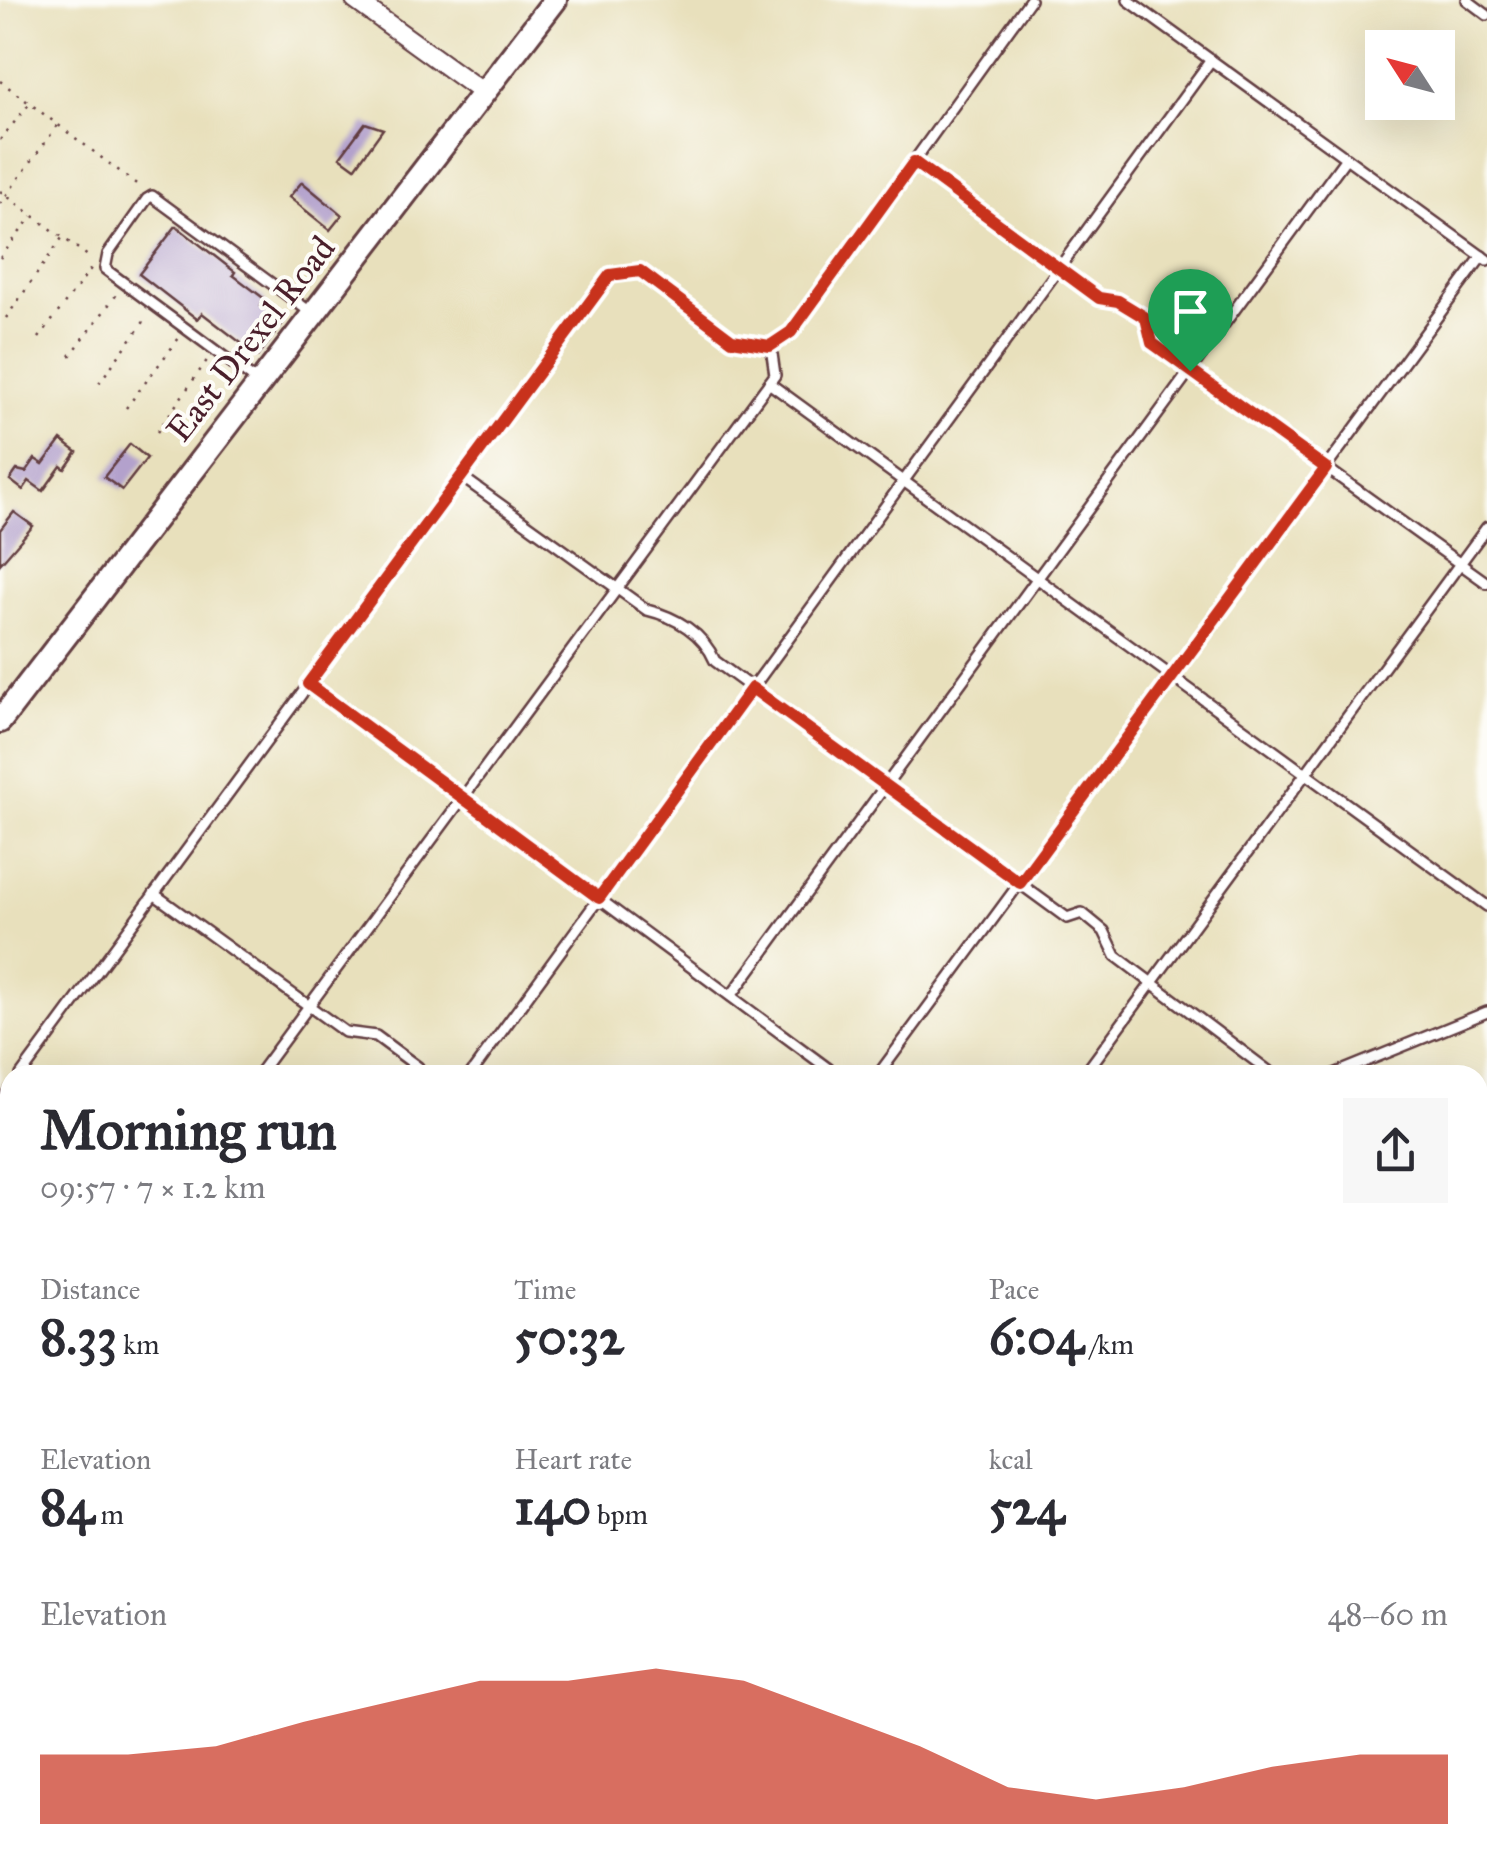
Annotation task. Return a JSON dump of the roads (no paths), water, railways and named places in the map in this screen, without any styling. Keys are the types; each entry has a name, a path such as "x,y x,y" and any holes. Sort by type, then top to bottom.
{"street":[{"path":"355,0 485,94"},
{"name":"East Drexel Road","path":"0,721 556,0"}],"lane":[{"path":"28,1065 610,275 640,271 732,340 770,346 791,332 1030,0"},
{"path":"885,1065 1484,258 1128,0"},
{"path":"1467,0 1487,15"},
{"path":"477,1065 1211,60"},
{"path":"731,996 1346,158"},
{"path":"914,162 1099,298 1118,301 1146,318 1152,343 1487,583"},
{"path":"260,384 105,269 105,262 152,196 314,315"},
{"path":"265,1065 775,375 770,346"},
{"path":"769,383 1487,906"},
{"path":"462,477 646,610 669,615 708,643 715,661 1067,918 1082,914 1104,932 1116,956 1261,1065"},
{"path":"1091,1065 1487,527"},
{"path":"308,684 824,1065"},
{"path":"154,894 345,1032 376,1036 415,1065"},
{"path":"1357,1065 1487,1012"}]}
